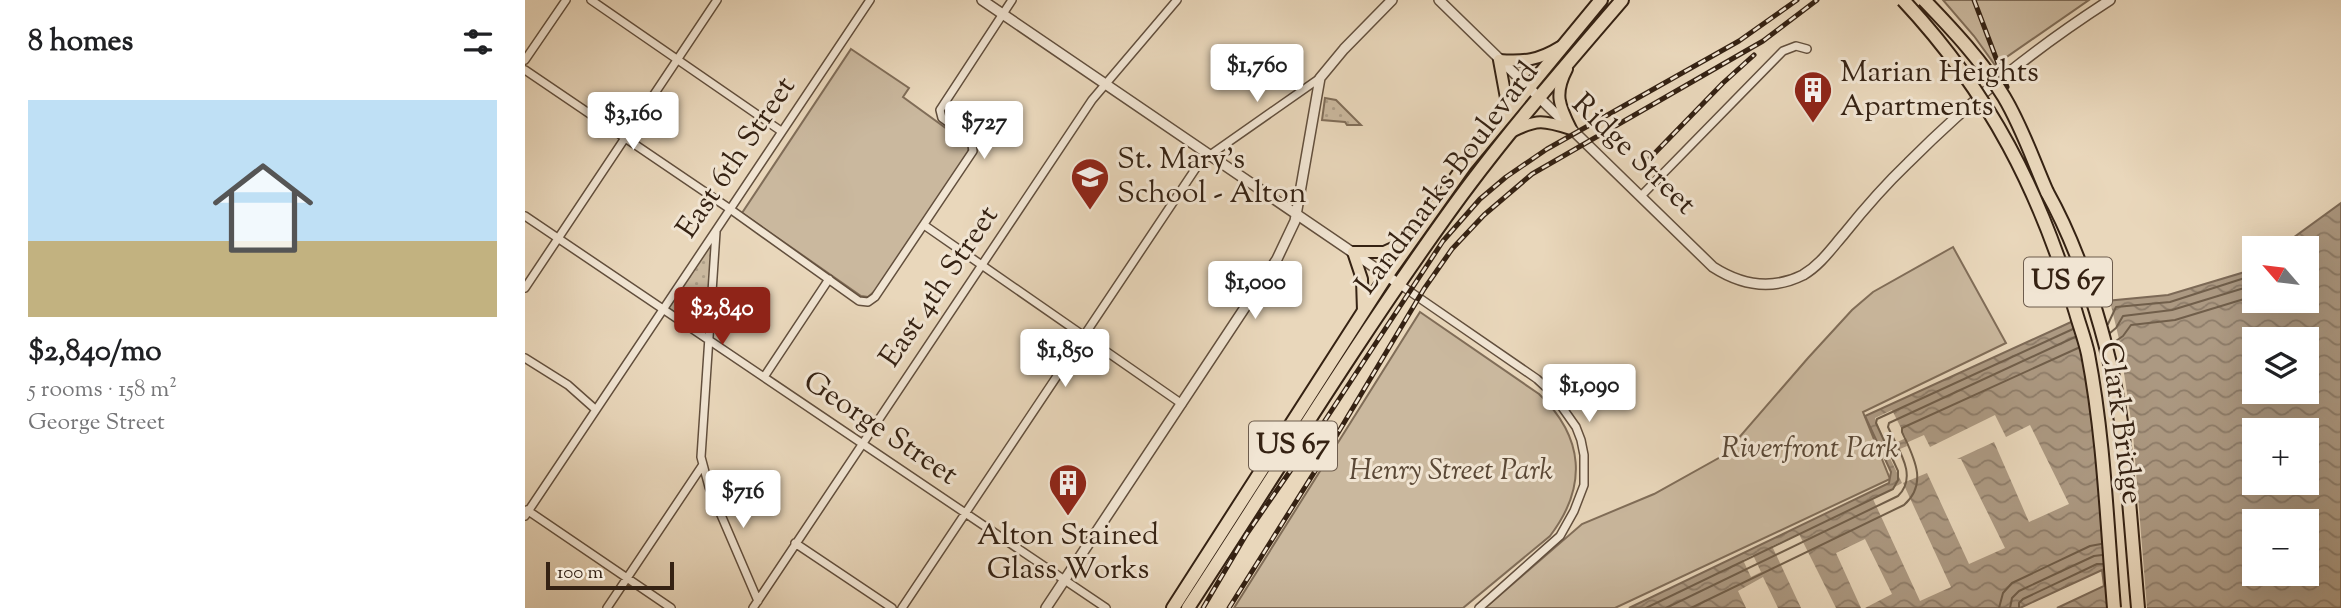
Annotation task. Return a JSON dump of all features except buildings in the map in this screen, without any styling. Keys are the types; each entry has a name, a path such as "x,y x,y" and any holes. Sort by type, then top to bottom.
{"highway":[{"name":"Landmarks Boulevard","path":"1188,608 1351,354 1529,88 1601,0"},
{"name":"Landmarks Boulevard","path":"1173,608 1363,311 1465,165 1540,98 1622,0"},
{"name":"Clark Bridge","path":"1903,0 1964,72 1996,123 2030,186 2059,257 2087,350 2094,387 2114,608"},
{"name":"Clark Bridge","path":"1924,0 1975,58 2003,96 2022,133 2082,272 2112,374 2123,435 2138,608"}],"main road":[{"path":"1562,45 1526,62 1499,60 1506,98 1504,129 1532,122 1549,122 1571,129"},
{"path":"1571,129 1559,102 1560,83 1574,55"},
{"path":"1363,311 1363,289 1353,252 1384,252 1415,238"}],"street":[{"path":"525,60 566,0"},
{"path":"591,0 781,131"},
{"path":"525,288 717,0"},
{"name":"East 6th Street","path":"526,511 870,0"},
{"path":"982,0 1387,275 1552,393 1581,440 1584,485 1579,500 1560,536 1479,608"},
{"path":"525,70 859,300 869,302 875,298 974,151 971,139 942,118 940,110 1013,0"},
{"name":"East 4th Street","path":"756,604 1092,100 1177,0"},
{"path":"902,608 1191,172 1208,153 1320,78 1392,0"},
{"name":"Ridge Street","path":"1439,0 1700,255 1725,274 1754,285 1779,284 1804,274 1823,259 1906,164 1996,81 2110,0"},
{"path":"1641,196 1783,51 1796,46 1807,49"},
{"path":"1047,608 1289,238 1296,214 1320,78"},
{"name":"George Street","path":"525,216 1106,608"},
{"path":"924,225 1182,404"},
{"path":"717,228 701,447 702,466 756,604"},
{"path":"764,377 829,279"},
{"path":"525,358 568,385 595,410"},
{"path":"607,608 702,466"},
{"path":"526,511 671,608"},
{"path":"795,543 892,608"}],"green space":[{"path":"1943,0 2089,0 1995,65"},
{"path":"851,49 909,88 903,97 969,145 968,153 876,290 868,297 861,296 742,213"},
{"path":"1325,98 1336,100 1361,125 1322,120"},
{"path":"714,235 705,333 667,307"},
{"name":"Riverfront Park","path":"1953,247 2006,343 1863,412 1890,479 1615,608 1485,608 1582,524 1654,494 1724,455 1852,310 1873,292"},
{"name":"Henry Street Park","path":"1420,312 1539,394 1554,410 1565,427 1576,462 1571,499 1562,517 1550,536 1463,608 1234,608"}],"water":[{"path":"2341,203 2341,608 2057,608 2104,586 2102,570 2020,608 1629,608 1889,483 1891,472 1865,416 2071,322 2104,319 2106,301 2168,295 2242,273 2242,313 2319,313 2319,236 2296,236"}],"pier":[{"path":"2109,297 2119,339 2133,434 2147,608 2113,608 2099,437 2080,318 2101,316 2103,300"},
{"path":"1892,410 1906,438 1887,447 1875,418"},
{"path":"1995,415 2006,437 2030,425 2069,504 2029,522 1994,442 1957,459 1961,459 2005,548 1969,564 1927,473 1903,483 1951,587 1920,601 1873,499 1902,483 1888,454 1924,435 1930,447"},
{"path":"1799,534 1836,608 1801,608 1772,546"},
{"path":"1865,539 1892,594 1861,608 1836,553"},
{"path":"1753,555 1761,572 1751,577 1743,560"},
{"path":"1763,577 1778,608 1746,608 1738,591"}],"railway":[{"path":"1203,608 1246,535 1443,241 1480,199 1547,149 1739,41 1797,0"},
{"path":"1229,608 1424,289 1452,249 1484,215 1532,174 1763,41 1817,0"},
{"path":"1974,0 2007,87"},
{"path":"1650,158 1754,55"}],"place":[{"name":"Marian Heights Apartments","path":"1813,124"},
{"name":"St. Mary's School - Alton","path":"1090,211"},
{"name":"Alton Stained Glass Works","path":"1068,517"}]}
